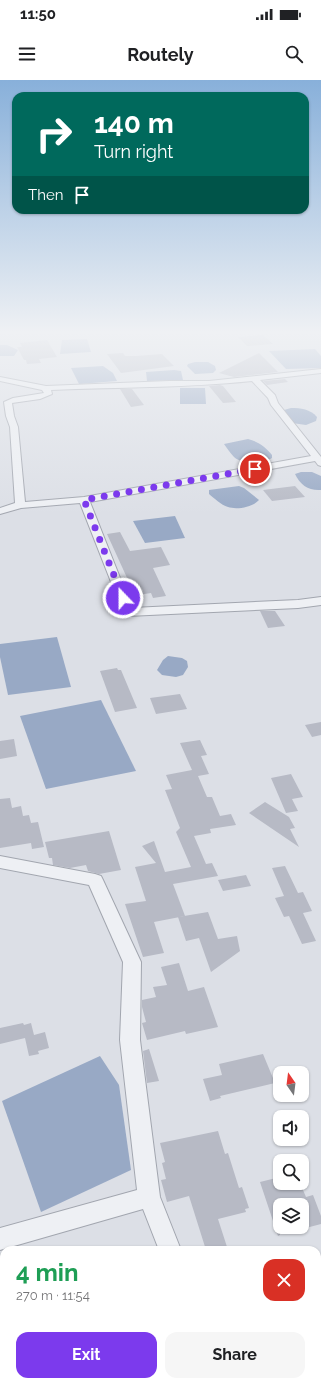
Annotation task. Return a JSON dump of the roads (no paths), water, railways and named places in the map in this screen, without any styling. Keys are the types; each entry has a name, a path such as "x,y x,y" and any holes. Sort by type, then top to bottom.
{"street":[{"path":"20,505 14,427 10,416 8,402 19,398 44,396 48,393"},
{"path":"0,511 20,505 84,500 319,460 274,403 272,397 268,393"},
{"path":"84,500 128,612 298,604 321,601"},
{"path":"0,862 95,880 132,962 130,1040 149,1197 168,1246"},
{"path":"0,1240 149,1197"}],"water":[{"path":"180,393 205,393 206,404 180,404"},
{"path":"291,408 311,412 317,417 316,421 306,425 292,423 284,410"},
{"path":"248,439 255,441 264,447 270,452 272,458 263,462 253,463 238,460 224,444"},
{"path":"301,472 312,472 321,476 321,490 309,488 302,484 295,474"},
{"path":"239,486 244,488 259,500 249,506 232,508 223,505 209,494 209,490"},
{"path":"175,516 185,538 145,543 133,521"},
{"path":"57,637 71,687 8,695 0,657 0,644"},
{"path":"168,656 182,658 187,661 188,667 183,675 176,677 162,675 157,670 163,660"},
{"path":"101,700 136,771 46,789 20,716"},
{"path":"100,1056 119,1085 131,1170 41,1212 2,1101"}]}
